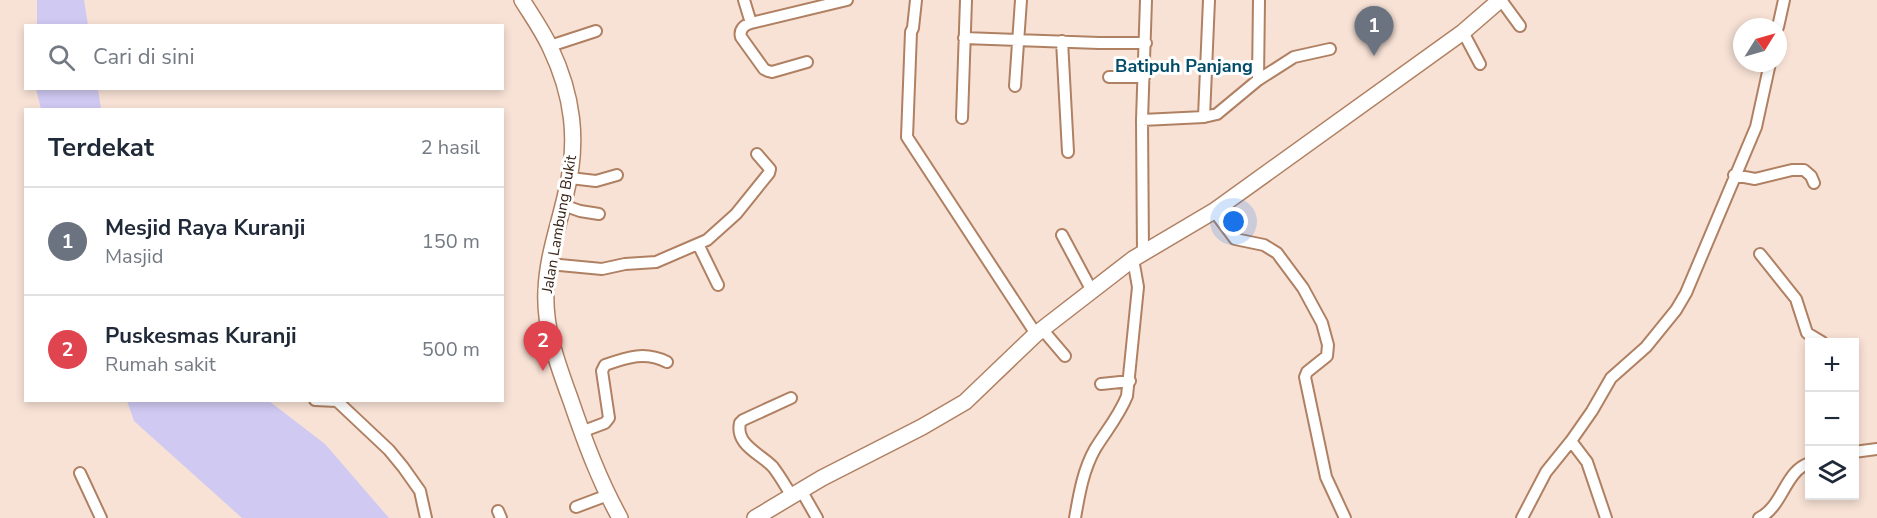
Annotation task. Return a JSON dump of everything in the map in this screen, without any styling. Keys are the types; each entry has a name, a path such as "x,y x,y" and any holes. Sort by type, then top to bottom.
{"street":[{"name":"Jalan Lambung Bukit","path":"522,0 550,46 564,81 569,98 573,135 570,178 549,264 546,289 547,321 561,373 581,432 620,518"},
{"path":"744,0 751,23"},
{"path":"807,62 772,72 764,69 741,37 742,28 746,24 848,0"},
{"path":"916,0 911,32 908,137 1039,332 1065,356"},
{"path":"962,118 966,0"},
{"path":"1015,86 1021,0"},
{"path":"1075,518 1078,498 1089,463 1095,449 1122,409 1130,381 1138,287 1146,0"},
{"path":"1204,117 1209,0"},
{"path":"1258,0 1258,80"},
{"path":"754,518 965,402 1039,332 1138,256 1214,211 1463,32 1500,0 1520,26"},
{"path":"1780,18 1784,0"},
{"path":"550,46 596,31"},
{"path":"1463,32 1480,64"},
{"path":"964,38 1146,43"},
{"path":"1062,41 1068,152"},
{"path":"1142,120 1204,117 1216,114 1258,80 1294,57 1330,49"},
{"path":"1522,518 1546,472 1571,441 1611,378 1646,347 1676,310 1686,293 1756,127 1768,72"},
{"path":"1109,77 1144,77"},
{"path":"549,264 602,269 625,264 656,262 707,240 736,214 769,172 770,169 757,154"},
{"path":"1734,176 1755,178 1792,170 1804,170 1811,176 1814,183"},
{"path":"570,178 596,180 617,175"},
{"path":"563,205 580,212 599,214"},
{"path":"1214,211 1235,239 1264,245 1277,253 1303,288 1322,323 1328,345 1327,356 1307,372 1305,377 1326,477 1344,518"},
{"path":"1062,235 1092,291"},
{"path":"698,244 718,285"},
{"path":"1760,254 1796,299 1807,333 1815,338"},
{"path":"581,432 605,423 609,418 602,371 605,365 645,355 667,362"},
{"path":"1101,384 1130,381"},
{"path":"791,398 744,420 740,423 739,428 747,445 773,467 817,518"},
{"path":"337,402 389,450 420,491 426,518"},
{"path":"1571,441 1587,462 1606,518"},
{"path":"1859,451 1877,449"},
{"path":"1759,518 1770,513 1792,477 1805,465"},
{"path":"80,473 101,518"},
{"path":"576,507 608,495"}],"shaded area":[{"path":"37,0 84,0 88,24 37,24"},
{"path":"36,90 98,90 101,108 41,108"},
{"path":"127,402 270,402 325,444 389,518 242,518 134,421"}],"place":[{"name":"Mesjid Raya Kuranji","path":"1374,56"},
{"name":"Puskesmas Kuranji","path":"543,371"}],"district":[{"name":"Batipuh Panjang","path":"1184,66"}]}
